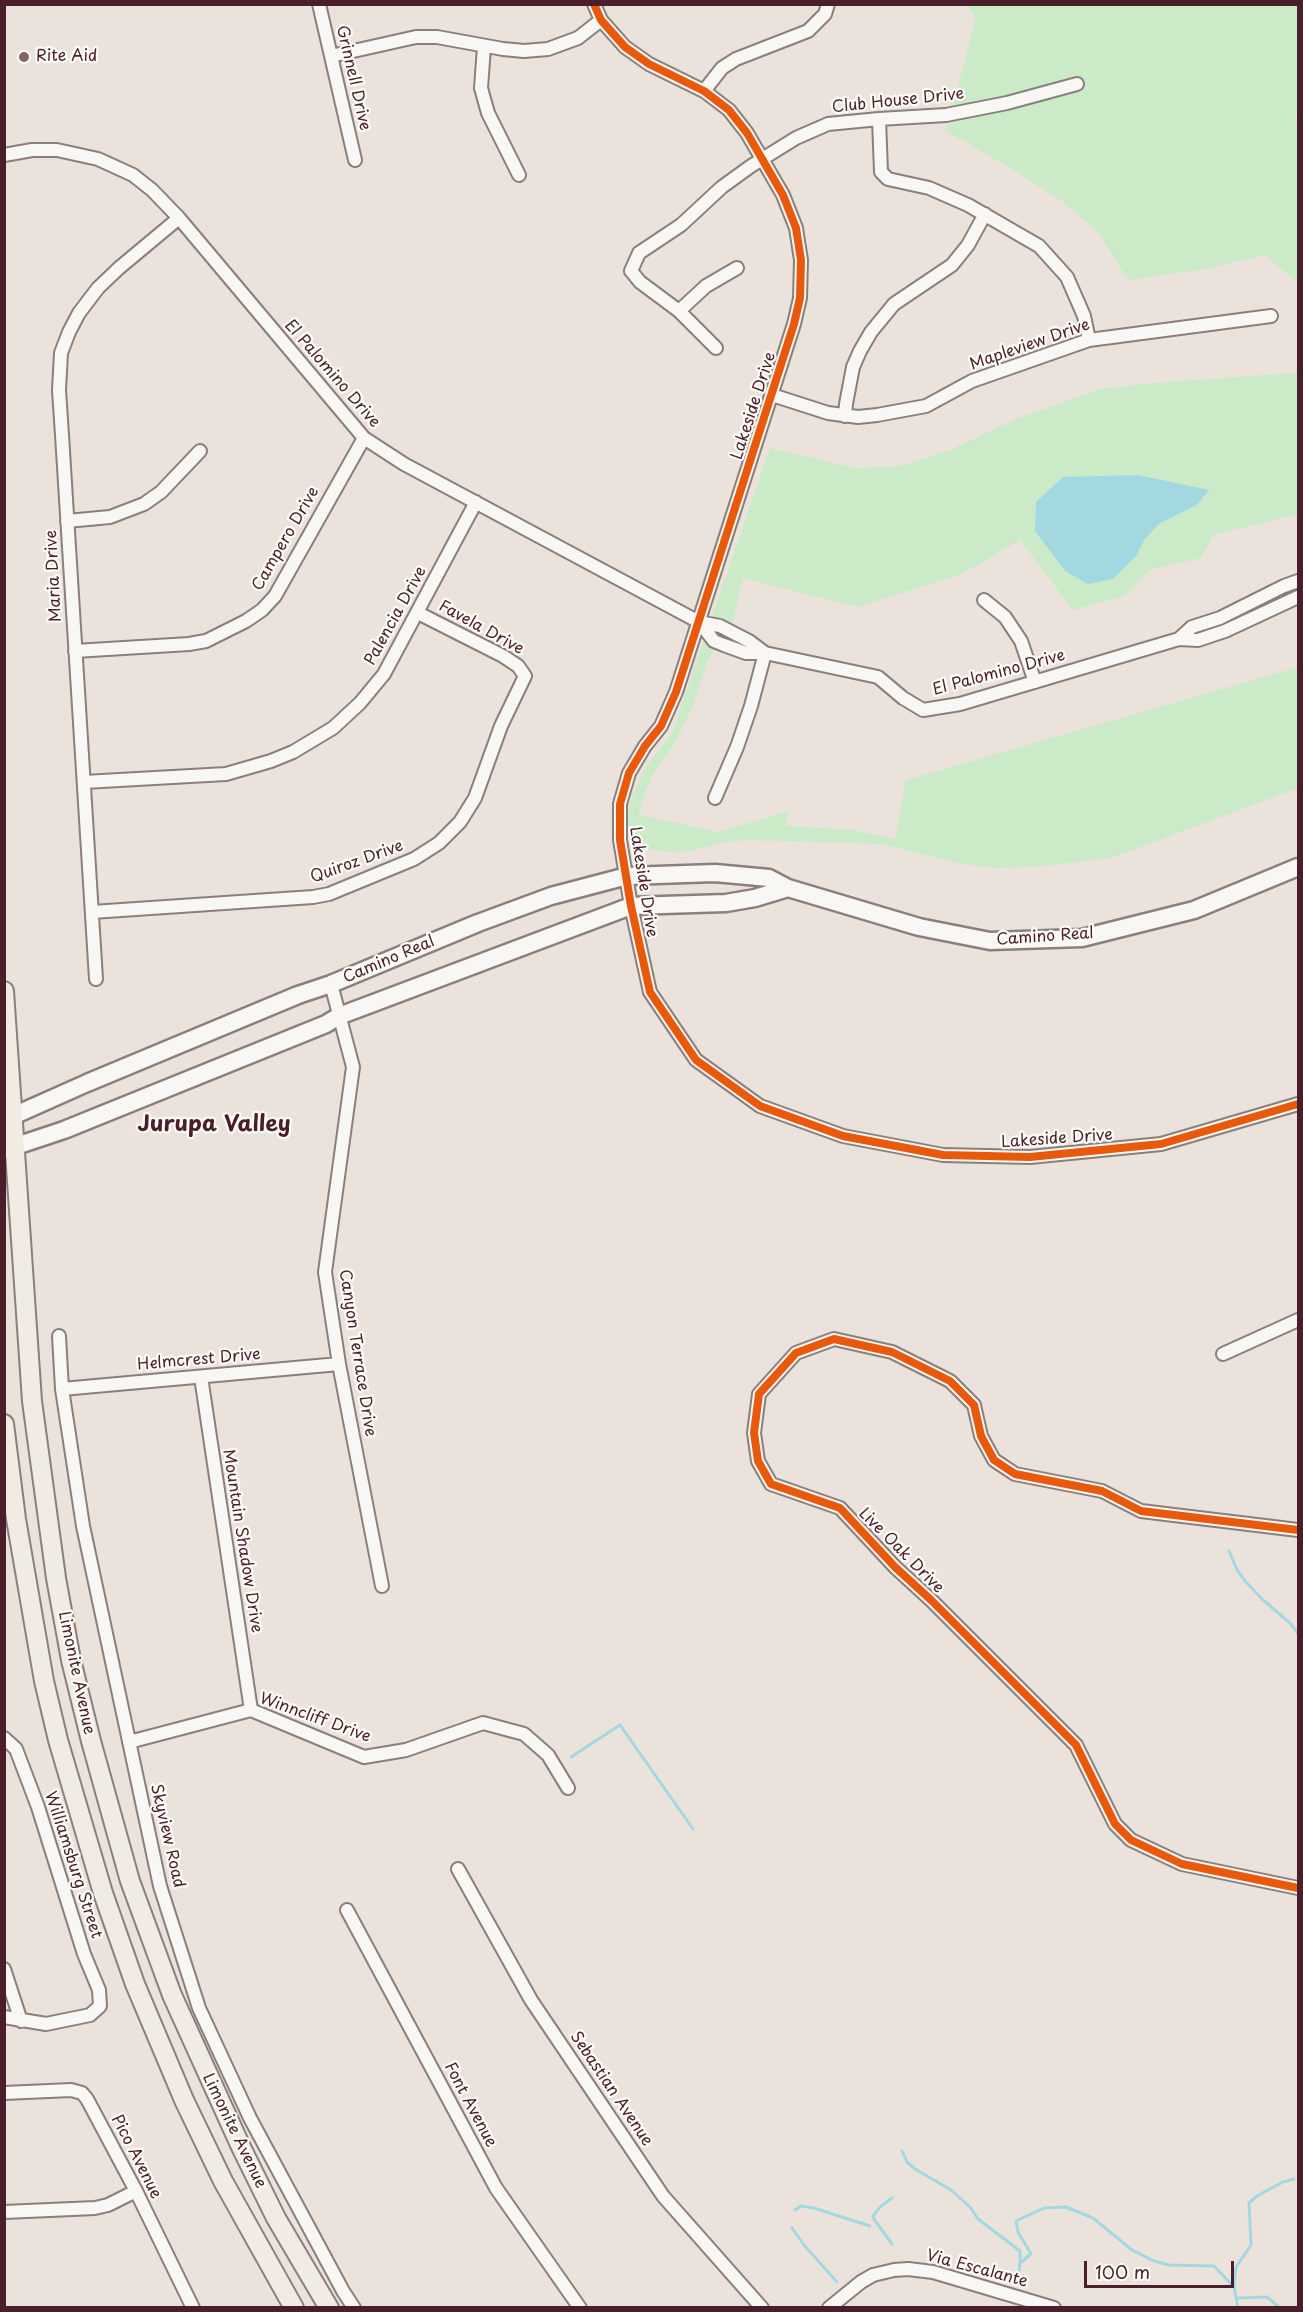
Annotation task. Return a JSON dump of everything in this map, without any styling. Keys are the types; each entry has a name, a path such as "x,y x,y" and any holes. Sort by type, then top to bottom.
{"main road":[{"name":"Camino Real","path":"8,1119 298,995 331,984 478,923 540,900 627,876 715,873 769,878 788,888 918,927 990,941 1082,938 1194,910 1299,867"},
{"name":"Camino Real","path":"9,1148 64,1130 326,1024 339,1016 631,906 726,903 755,898 788,888"},
{"name":"Limonite Avenue","path":"4,991 9,1148 32,1401 56,1578 71,1660 104,1792 134,1893 172,1995 190,2039 276,2218 329,2307"},
{"name":"Limonite Avenue","path":"4,1424 16,1519 44,1681 64,1762 103,1893 135,1984 184,2100 223,2181 294,2307"}],"street":[{"name":"Grinnell Drive","path":"319,4 355,160"},
{"name":"Lakeside Drive","path":"594,4 601,20 625,47 649,64 704,91 729,110 762,158 790,211 796,228 801,260 797,313 699,622 668,712 628,773 620,804 620,840 631,906 650,992 696,1060 760,1106 843,1136 943,1155 1030,1157 1161,1144 1299,1104"},
{"path":"704,91 722,68 736,58 808,31 825,14 828,4"},
{"path":"331,56 416,37 437,37 484,47 524,51 548,49 578,38 601,20"},
{"path":"484,47 481,88 488,113 519,175"},
{"name":"Club House Drive","path":"679,311 640,282 631,271 639,253 681,225 723,187 762,158 796,138 828,124 879,118 946,116 1007,103 1077,84"},
{"path":"879,118 881,172 888,179 928,188 985,214 1039,246 1062,271 1077,297 1089,340"},
{"name":"El Palomino Drive","path":"4,155 32,150 57,150 98,159 123,169 142,182 179,218 364,438 404,464 699,622 720,626 740,636 765,653"},
{"path":"845,416 853,367 871,332 894,304 952,266 968,245 985,214"},
{"name":"Maria Drive","path":"96,979 59,381 61,353 69,332 83,307 98,288 179,218"},
{"path":"716,348 679,311 706,286 736,267"},
{"name":"Mapleview Drive","path":"772,395 828,413 845,416 877,416 926,406 972,381 1089,340 1271,316"},
{"name":"Campero Drive","path":"75,651 206,641 246,621 262,610 275,596 364,438"},
{"path":"67,521 110,517 144,504 161,492 200,451"},
{"name":"Palencia Drive","path":"84,782 226,774 293,752 333,728 360,703 384,674 476,502"},
{"name":"El Palomino Drive","path":"1179,639 1192,627 1220,618 1284,586 1299,581"},
{"name":"El Palomino Drive","path":"699,622 714,641 735,650 746,653 765,653 878,677 903,698 923,710 960,704 1179,639 1198,640 1225,631 1299,597"},
{"path":"984,600 1005,617 1021,641 1035,682"},
{"name":"Favela Drive","path":"418,613 503,656 518,666 525,676"},
{"path":"735,650 740,636"},
{"path":"715,798 741,737 765,653"},
{"name":"Quiroz Drive","path":"92,912 313,897 329,894 414,860 439,843 460,822 476,798 501,726 525,676"},
{"name":"Canyon Terrace Drive","path":"331,984 353,1067 325,1272 339,1364 382,1586"},
{"path":"1223,1354 1299,1320"},
{"name":"Skyview Road","path":"59,1336 62,1389 82,1527 160,1886 199,2008 250,2118 343,2291 354,2307"},
{"name":"Live Oak Drive","path":"1299,1530 1142,1510 1102,1491 1015,1474 994,1460 981,1436 974,1405 950,1381 892,1352 834,1340 796,1353 759,1394 754,1433 756,1451 758,1461 771,1485 840,1508 894,1567 931,1600 1076,1745 1115,1824 1131,1840 1182,1863 1299,1888"},
{"name":"Helmcrest Drive","path":"62,1389 339,1364"},
{"name":"Mountain Shadow Drive","path":"201,1377 251,1710"},
{"name":"Winncliff Drive","path":"129,1742 251,1710 364,1756 406,1750 483,1723 524,1734 548,1755 568,1788"},
{"name":"Williamsburg Street","path":"4,1738 16,1749 38,1807 80,1943 99,1990 100,2006 90,2015 72,2020 46,2024 21,2021"},
{"name":"Sebastian Avenue","path":"458,1869 531,2000 663,2196 762,2307"},
{"name":"Font Avenue","path":"346,1910 496,2188 580,2307"},
{"path":"4,1968 21,2021"},
{"path":"4,2017 21,2021"},
{"name":"Pico Avenue","path":"4,2093 71,2090 82,2093 92,2105 193,2307"},
{"path":"4,2212 95,2208 108,2205 136,2191"},
{"name":"Via Escalante","path":"829,2307 861,2282 873,2276 908,2269 933,2272 1054,2307"}],"green space":[{"path":"966,5 1298,5 1298,112 1295,112 1298,126 1298,283 1265,255 1206,269 1128,280 1100,234 1063,202 1014,170 946,131 976,18"},
{"path":"1298,370 1298,514 1213,535 1201,558 1151,569 1124,596 1073,610 1020,540 962,574 857,607 743,578 732,624 708,660 692,708 675,743 654,772 644,795 639,815 719,832 788,811 786,826 854,830 895,839 906,780 1298,667 1298,788 1111,858 1035,867 995,868 957,863 881,844 753,840 728,841 690,851 669,852 645,849 633,839 627,818 632,797 645,768 672,733 770,448 855,468 901,466 952,449 1014,420 1099,389 1296,373"}],"water":[{"path":"1138,475 1209,490 1197,505 1159,524 1144,540 1137,555 1113,579 1088,584 1065,571 1035,531 1036,502 1063,477"}],"waterway":[{"path":"1229,1551 1237,1570 1246,1582 1291,1624 1298,1634"},
{"path":"571,1757 620,1725 693,1829"},
{"path":"902,2151 907,2162 915,2169 951,2190 970,2207 978,2219 1020,2251 1020,2263"},
{"path":"1234,2285 1236,2267 1251,2245 1249,2203 1283,2182 1294,2179"},
{"path":"892,2198 873,2216 892,2244"},
{"path":"795,2210 801,2206 814,2208 870,2226"},
{"path":"1017,2282 1020,2263 1031,2254 1018,2232 1016,2221 1044,2208 1066,2207 1093,2218 1132,2250 1154,2261 1169,2265 1214,2266 1234,2287 1238,2308"},
{"path":"792,2228 837,2282"},
{"path":"1237,2298 1267,2297 1280,2308"}],"cycle path":[{"path":"594,4 601,20 625,47 649,64 704,91 729,110 747,133 783,195 796,228 801,260 800,298 794,324 676,692 661,726 645,746 629,773 620,804 620,840 631,906 650,992 696,1060 760,1106 843,1136 943,1155 1030,1157 1161,1144 1298,1104"},
{"path":"1298,1530 1141,1511 1102,1491 1015,1474 994,1460 981,1436 974,1405 950,1381 892,1352 834,1339 796,1353 759,1394 754,1433 758,1461 771,1484 840,1508 895,1567 1076,1745 1115,1824 1131,1840 1182,1864 1298,1888"}],"place":[{"name":"Rite Aid","path":"24,57"}],"district":[{"name":"Jurupa Valley","path":"214,1125"}]}
